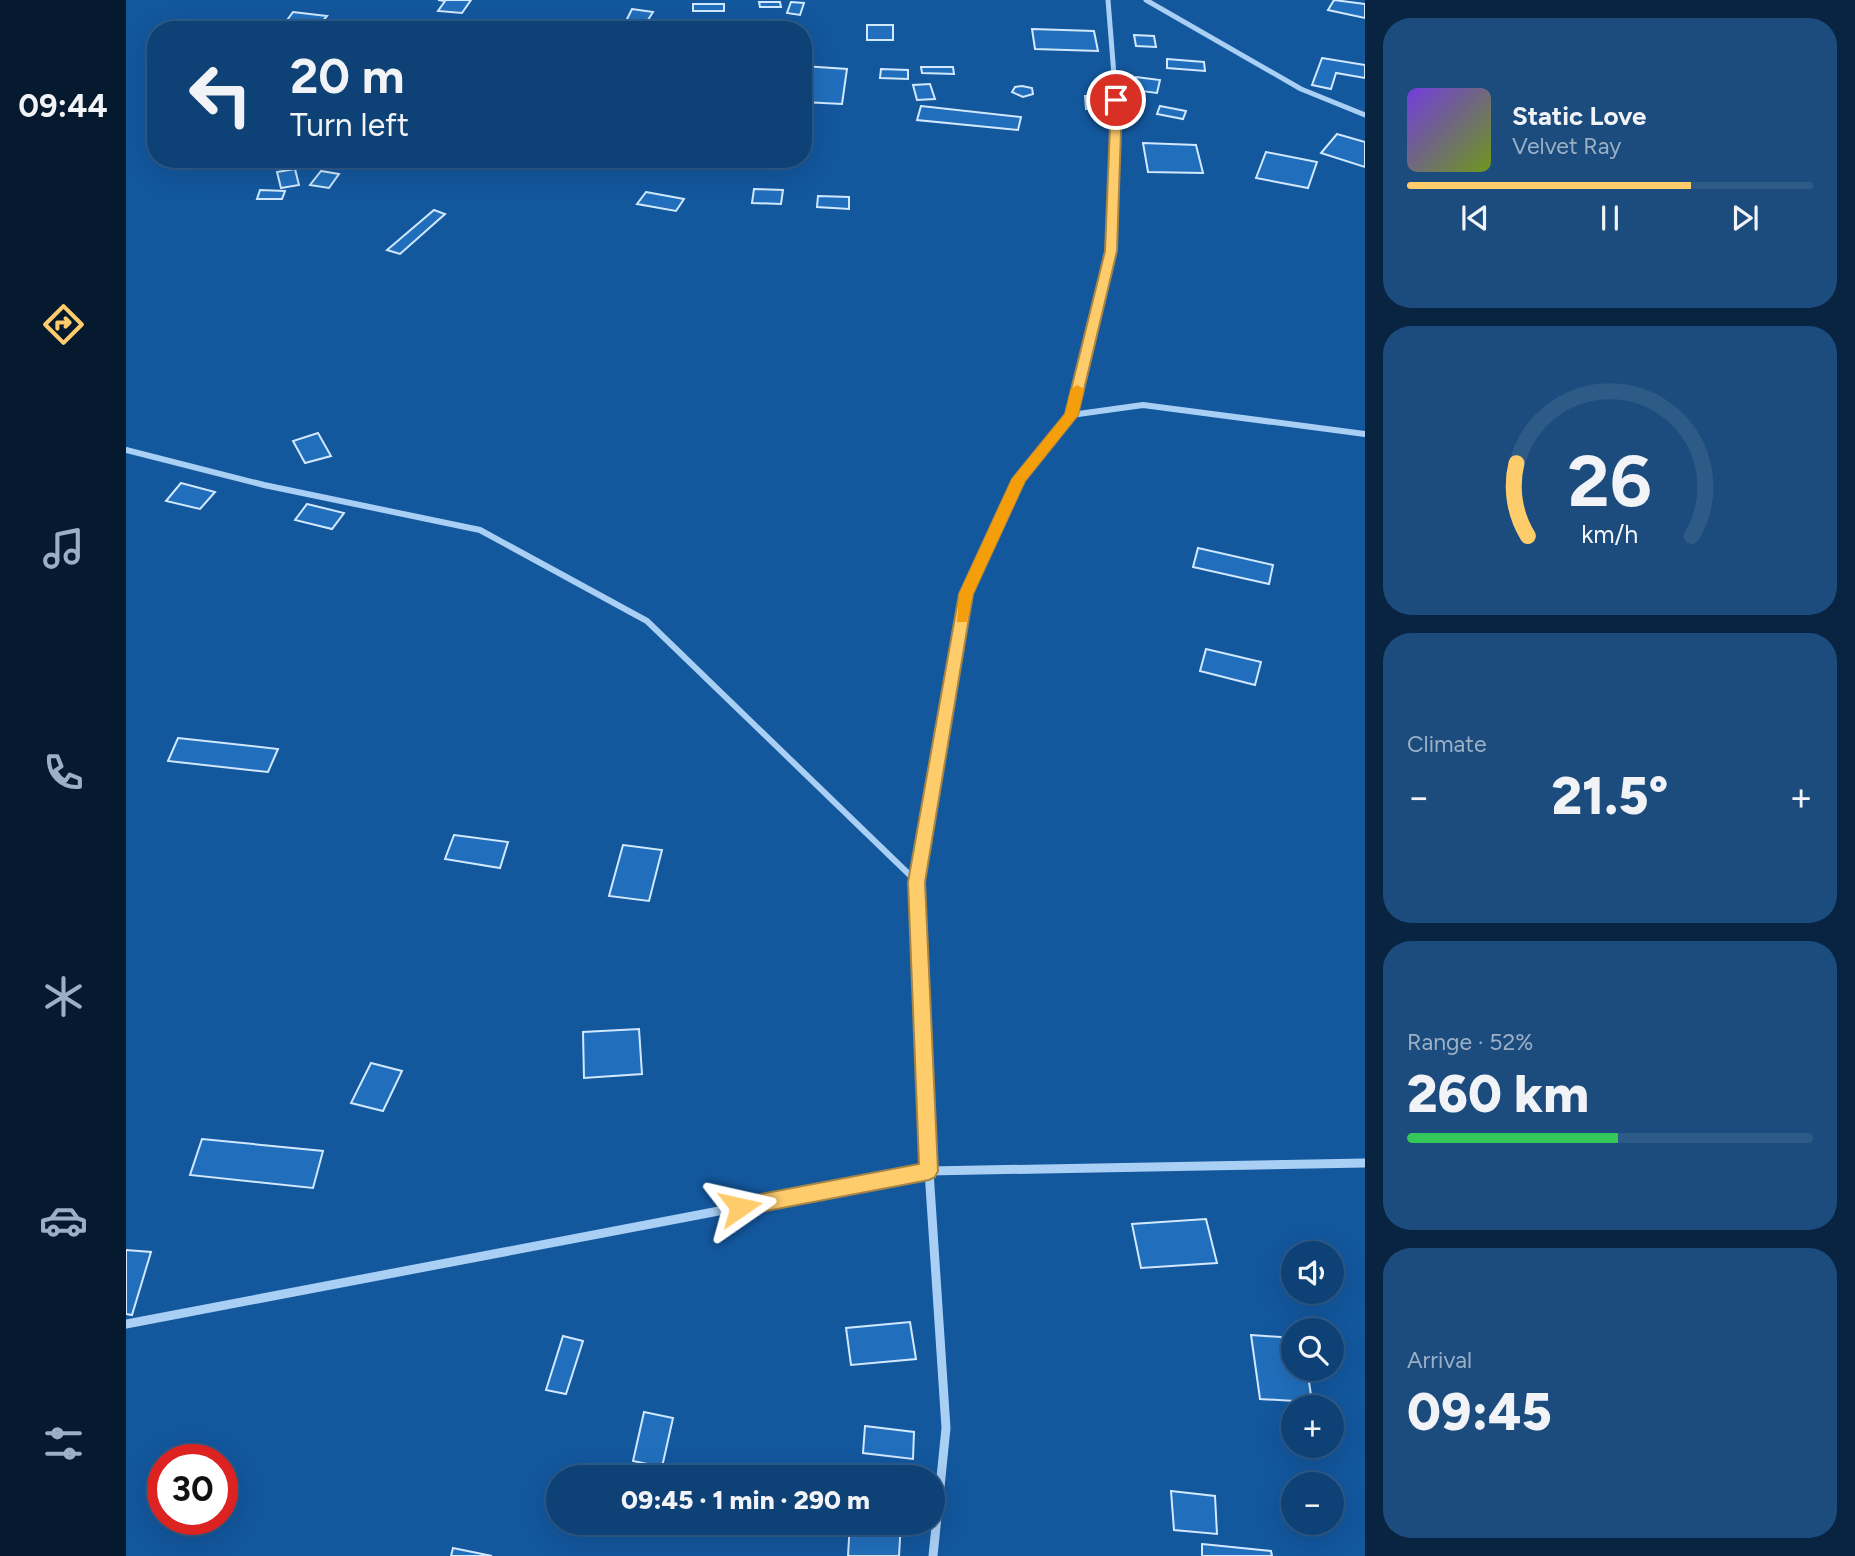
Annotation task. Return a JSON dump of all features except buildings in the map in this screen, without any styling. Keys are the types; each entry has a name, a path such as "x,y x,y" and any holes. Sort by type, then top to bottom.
{"street":[{"path":"933,1556 946,1427 929,1171 917,882 966,594 1019,479 1071,415 1111,251 1116,100 1108,0"},
{"path":"1146,0 1301,89 1365,116"},
{"path":"1071,415 1143,405 1365,434"},
{"path":"126,450 264,485 480,530 492,536 646,621 917,882"},
{"path":"126,1324 929,1171 1365,1163"}],"slow traffic":[{"path":"962,618 966,594 1019,479 1071,415 1077,389"}],"route":[{"path":"740,1207 929,1171 917,882 966,594 1019,479 1071,415 1111,251 1116,100"}]}
